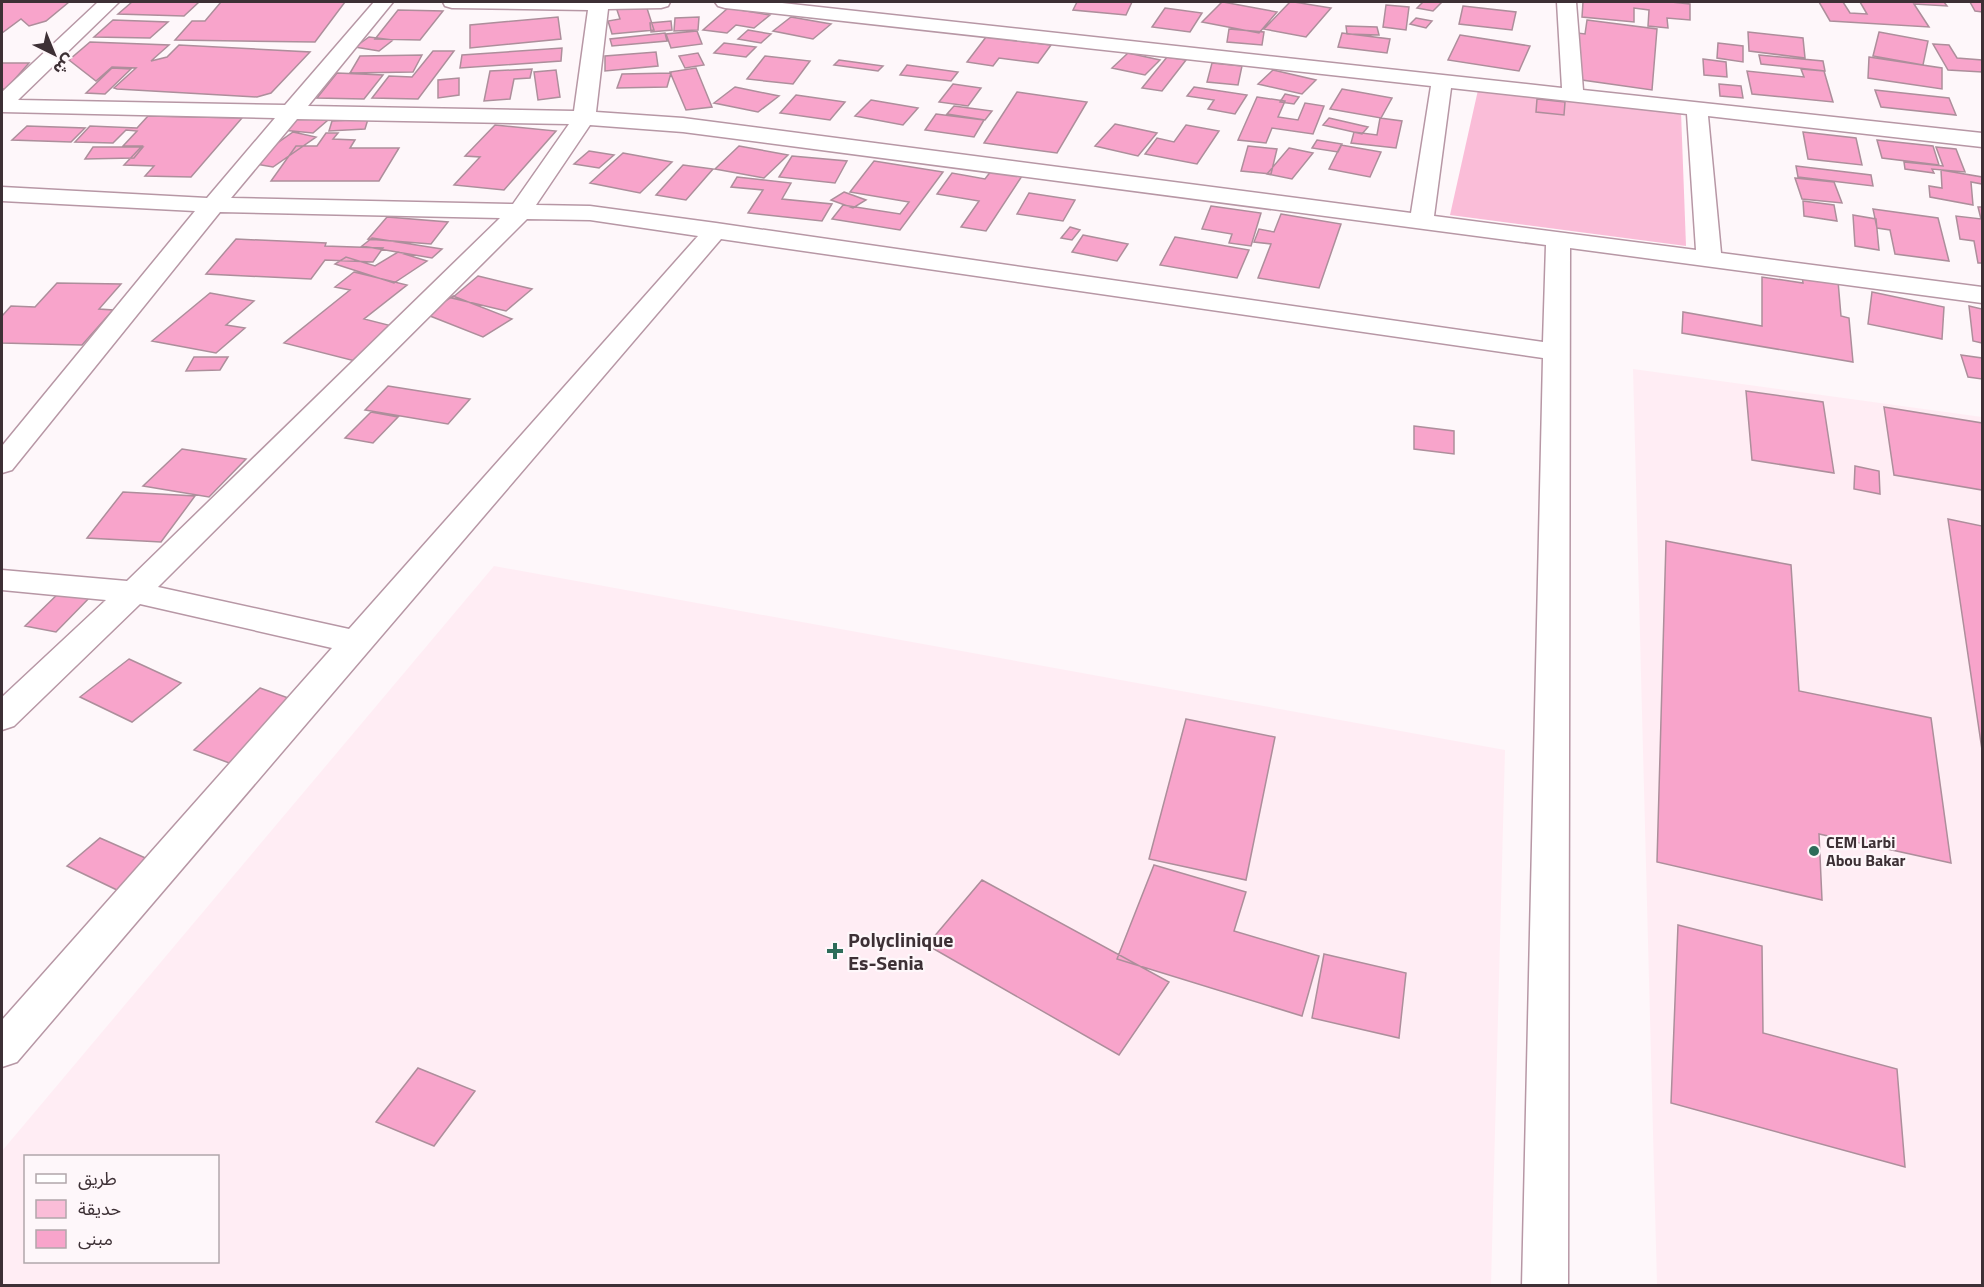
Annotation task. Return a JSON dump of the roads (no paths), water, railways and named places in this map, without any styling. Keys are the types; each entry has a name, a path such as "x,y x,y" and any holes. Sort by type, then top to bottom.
{"street":[{"path":"2,105 110,2"},
{"path":"2,464 213,205 384,2"},
{"path":"452,2 661,2"},
{"path":"725,2 1983,140"},
{"path":"1567,2 1573,94"},
{"path":"2,717 134,592 519,213 584,118 599,3"},
{"path":"1421,223 1442,80"},
{"path":"2,105 584,118 684,125 1983,295"},
{"path":"1697,108 1709,260"},
{"path":"2,194 213,205 590,213 1557,352"},
{"path":"2,1049 716,230"},
{"path":"1545,1286 1558,240"},
{"path":"2,580 134,592 357,642"}],"place":[{"name":"CEM Larbi Abou Bakar","path":"1814,851"},
{"name":"Polyclinique Es-Senia","path":"835,951"}]}
